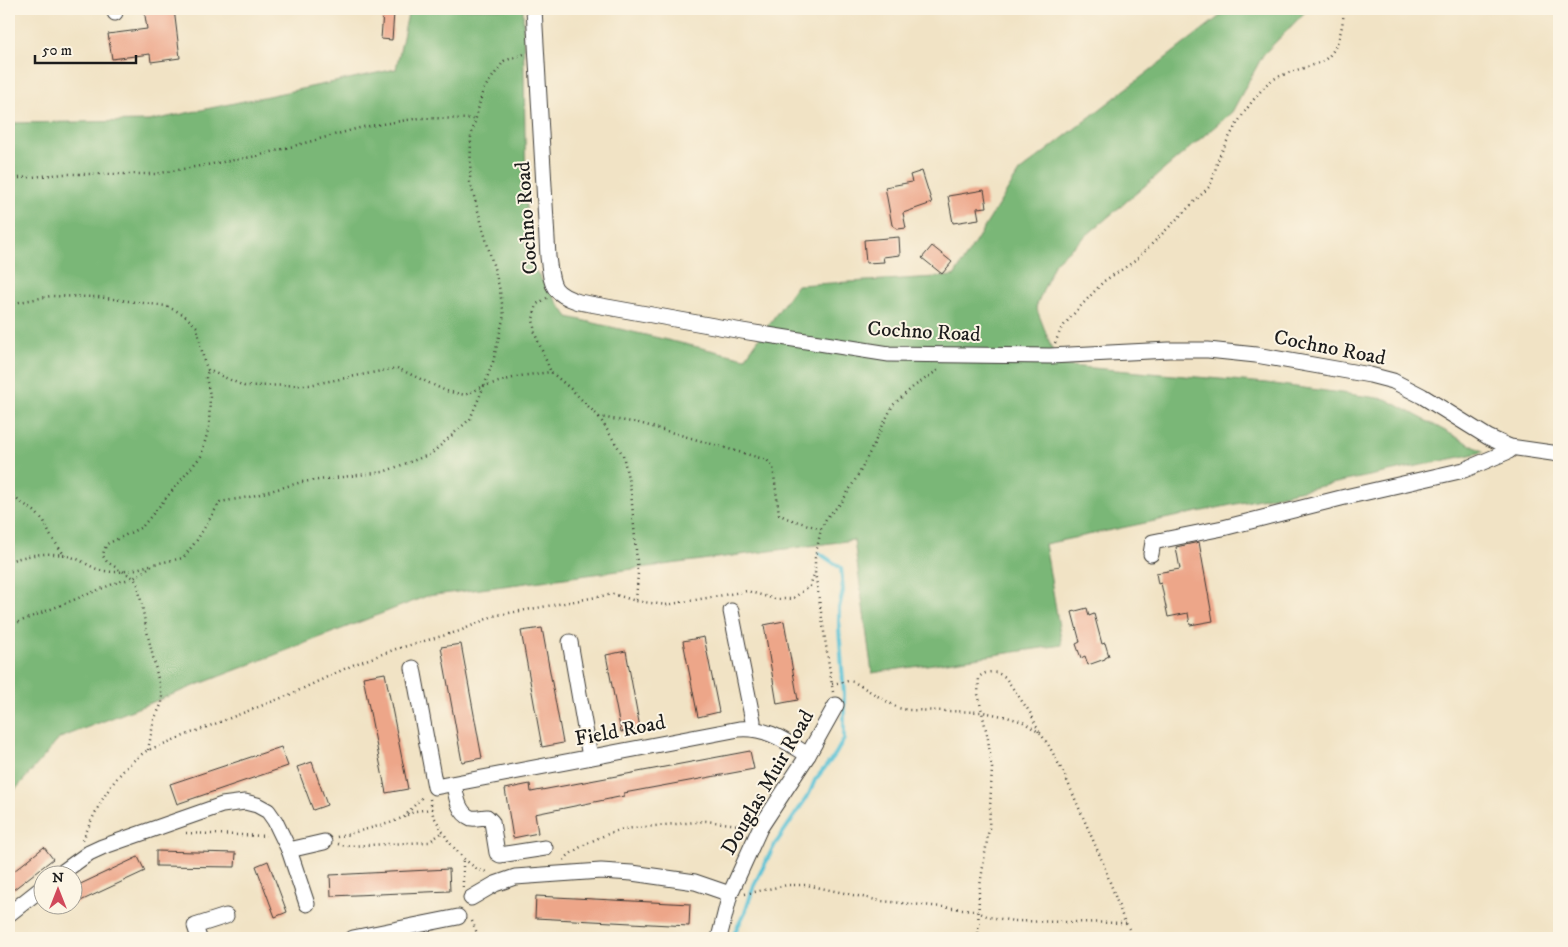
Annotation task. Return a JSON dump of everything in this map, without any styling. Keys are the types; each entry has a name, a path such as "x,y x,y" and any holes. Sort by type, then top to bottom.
{"street":[{"name":"Cochno Road","path":"534,9 548,257 554,288 565,298 742,331 889,354 1050,356 1208,350 1256,355 1370,375 1401,385 1510,447 1559,454"},
{"path":"1151,554 1153,542 1223,528 1341,498 1464,470 1509,450 1510,447"},
{"path":"731,611 753,721 752,728"},
{"path":"570,642 590,758"},
{"name":"Field Road","path":"413,668 435,787 739,729 752,728 774,735 808,754"},
{"name":"Douglas Muir Road","path":"719,938 760,828 808,754 836,706"},
{"path":"454,784 458,804 465,814 472,818 487,817 492,822 497,853 500,855 545,848"},
{"path":"74,864 89,853 102,847 222,805 245,802 258,805 268,811 276,821 286,843 307,904"},
{"path":"286,843 324,842"},
{"path":"472,898 495,884 515,878 600,871 655,875 695,882 737,894"},
{"path":"9,914 32,896"},
{"path":"199,938 195,926 226,916"},
{"path":"353,938 458,916"}],"path":[{"path":"1050,356 1061,329 1069,318 1104,282 1135,261 1209,187 1214,179 1215,167 1220,155 1244,114 1268,84 1278,76 1324,60 1334,50 1343,22 1344,9"},
{"path":"9,561 29,554 46,553 77,559 104,572 124,572 183,558 220,502 249,497 302,482 383,472 431,454 470,419 492,362 504,315 499,286 470,182 472,137 483,90 504,61 536,50"},
{"path":"9,179 64,174 155,174 258,156 362,127 420,118 476,119"},
{"path":"557,292 537,304 533,319 535,334 551,372 599,417 623,455 631,492 638,574 636,601"},
{"path":"9,304 51,296 98,297 166,306 183,314 197,327 204,362 208,370 244,386 310,386 397,368 446,391 465,395 484,386 520,376 551,372"},
{"path":"836,706 815,572 815,558 821,529 828,517 842,502 861,470 893,405 913,387 932,376 958,355"},
{"path":"148,750 154,720 162,702 161,688 138,586 134,578 107,562 103,556 107,544 142,527 201,456 209,427 210,395 206,378 208,370"},
{"path":"599,417 639,423 767,460 773,467 779,514 821,529"},
{"path":"9,494 34,511 44,522 50,535 65,556"},
{"path":"9,626 118,582 134,578 154,564"},
{"path":"978,938 978,912 992,790 992,768 977,683 979,676 984,672 999,673 1005,678 1031,714 1040,734 1048,744 1066,776 1126,923 1134,938"},
{"path":"833,684 848,681 854,682 898,708 908,710 983,712 1007,716 1023,722 1040,734"},
{"path":"404,817 428,790 433,815 454,848 478,870 492,872"},
{"path":"324,842 349,833 390,823 416,812 432,809"},
{"path":"558,873 565,858 571,853 614,831 642,826 706,821 748,826"},
{"path":"324,842 346,846 429,842 443,832"},
{"path":"181,833 286,843"},
{"path":"737,894 757,892 787,885 807,885 881,901 973,910 989,917 1014,921 1126,923"}],"green space":[{"path":"414,9 523,9 527,259 568,317 745,358 797,285 954,276 1019,172 1229,9 1308,9 1263,55 1232,112 1055,262 1036,307 1058,365 1266,383 1386,399 1484,452 1045,544 1062,645 872,673 854,540 427,596 60,738 9,797 9,123 149,121 396,69 408,14"}],"building":[{"path":"144,9 174,9 180,58 151,62 150,54 112,59 108,34 147,29"},
{"path":"383,12 394,13 392,40 381,39"},
{"path":"922,171 932,203 903,213 906,228 898,229 892,225 885,187 912,182 910,175"},
{"path":"984,190 987,207 977,208 979,219 953,223 948,196"},
{"path":"899,237 900,255 883,257 884,262 866,263 864,240"},
{"path":"932,246 952,262 942,274 922,258"},
{"path":"1199,542 1213,621 1190,625 1188,613 1168,617 1161,583 1158,584 1156,573 1180,569 1176,547"},
{"path":"1087,608 1089,616 1094,614 1102,644 1105,643 1109,656 1088,665 1085,656 1081,658 1076,644 1080,642 1072,612"},
{"path":"784,621 798,700 777,704 764,625"},
{"path":"542,628 563,743 542,747 521,631"},
{"path":"704,637 719,712 698,717 683,641"},
{"path":"461,644 482,758 462,762 441,647"},
{"path":"626,651 640,728 621,732 606,655"},
{"path":"385,673 408,789 386,793 363,677"},
{"path":"281,747 288,766 177,804 170,784"},
{"path":"750,751 754,769 624,793 624,796 535,814 538,833 513,838 505,789 530,784 531,792"},
{"path":"312,762 327,805 313,810 297,767"},
{"path":"44,847 53,859 47,864 32,864 32,875 9,893 9,875"},
{"path":"156,851 236,853 235,867 156,866"},
{"path":"138,857 145,871 82,900 82,883"},
{"path":"268,861 287,912 275,917 256,866"},
{"path":"449,869 450,891 331,896 330,875"},
{"path":"536,896 690,904 689,926 535,918"}],"waterway":[{"path":"732,938 746,910 754,885 774,846 809,794 815,780 835,755 844,739 844,694 839,628 839,608 843,591 841,568 819,553"}]}
